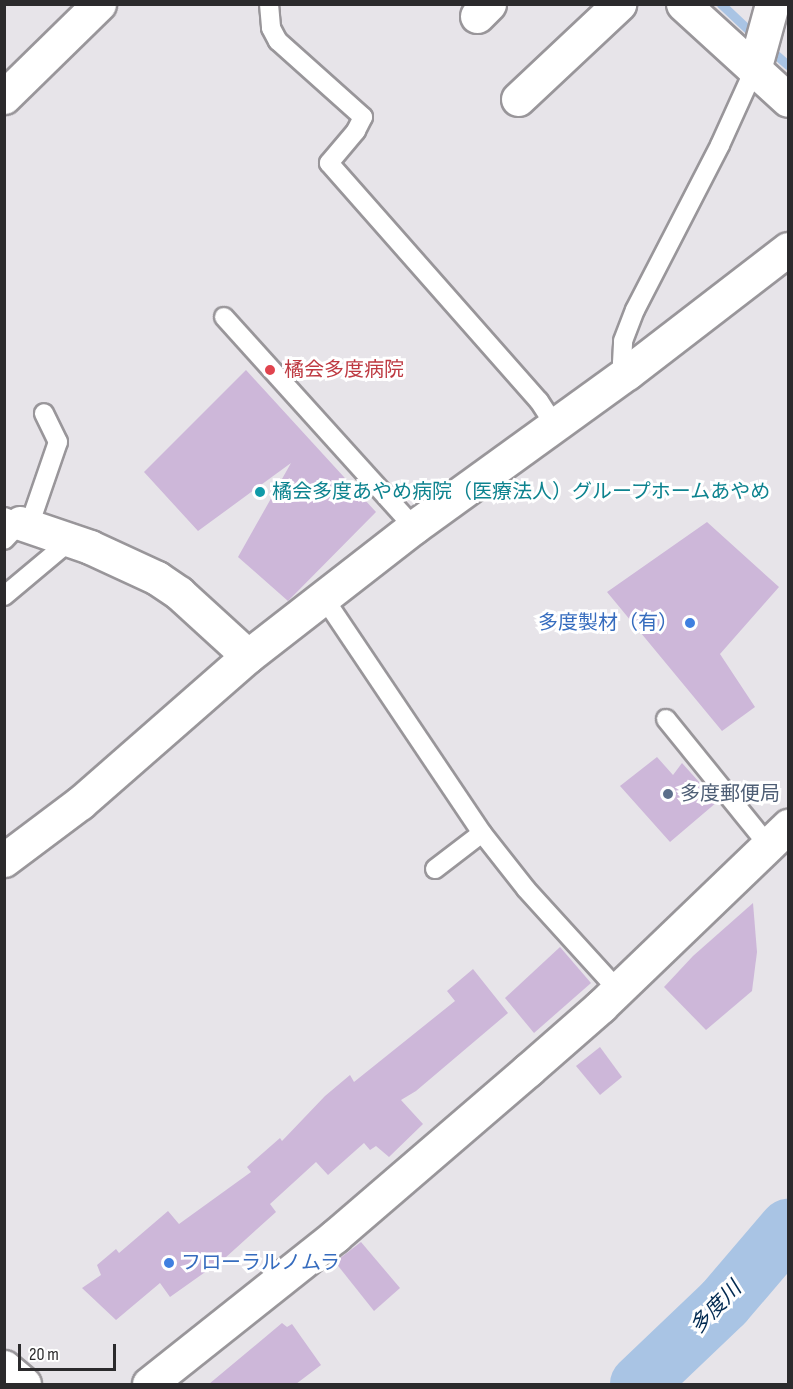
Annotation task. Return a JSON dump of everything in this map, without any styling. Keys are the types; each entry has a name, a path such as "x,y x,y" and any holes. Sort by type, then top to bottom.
{"street":[{"path":"4,97 99,4"},
{"path":"518,99 620,4"},
{"path":"683,4 789,100"},
{"path":"754,70 764,8"},
{"path":"4,860 80,803 248,656 414,527 627,373 789,249"},
{"path":"14,526 71,540 157,578 179,593 248,656"},
{"path":"149,1384 335,1236 617,989 778,835"},
{"path":"4,1367 24,1384"}],"lane":[{"path":"269,4 271,28 278,41 363,117 356,131 329,163 539,401 554,424"},
{"path":"627,373 622,363 623,340 635,310 720,146 754,70"},
{"path":"224,317 414,527"},
{"path":"14,526 57,442 44,413"},
{"path":"4,596 71,540"},
{"path":"324,598 482,833 526,889 617,989"},
{"path":"666,719 778,835"},
{"path":"435,869 482,833"}],"building":[{"name":"橘会多度あやめ病院（医療法人）グループホームあやめ","path":"246,370 376,512 288,601 238,557 291,463 198,531 144,472"},
{"name":"多度製材（有）","path":"707,522 779,587 720,654 755,707 722,731 607,592"},
{"name":"多度郵便局","path":"657,757 673,775 682,763 717,802 670,842 620,786"},
{"path":"753,903 757,952 752,991 706,1030 664,987 693,956"},
{"path":"560,947 591,983 534,1033 505,998"},
{"path":"473,969 508,1013 416,1091 401,1100 423,1124 389,1157 376,1146 370,1150 364,1143 328,1175 316,1162 270,1204 276,1212 225,1258 170,1297 160,1283 116,1320 82,1288 101,1275 97,1265 116,1249 119,1253 168,1211 179,1224 251,1172 247,1167 280,1138 282,1141 325,1096 350,1075 354,1082 455,1001 447,991"},
{"path":"600,1047 622,1077 600,1095 576,1066"},
{"path":"361,1242 400,1288 374,1311 335,1262"},
{"path":"282,1323 287,1327 292,1324 321,1365 296,1384 209,1384"}],"waterway":[{"path":"721,4 757,38"},
{"path":"767,47 788,65"},
{"name":"多度川","path":"639,1384 724,1303 788,1228"}],"place":[{"name":"橘会多度病院","path":"270,370"},
{"name":"橘会多度あやめ病院（医療法人）グループホームあやめ","path":"260,492"},
{"name":"多度製材（有）","path":"690,623"},
{"name":"多度郵便局","path":"668,794"},
{"name":"フローラルノムラ","path":"169,1263"}]}
